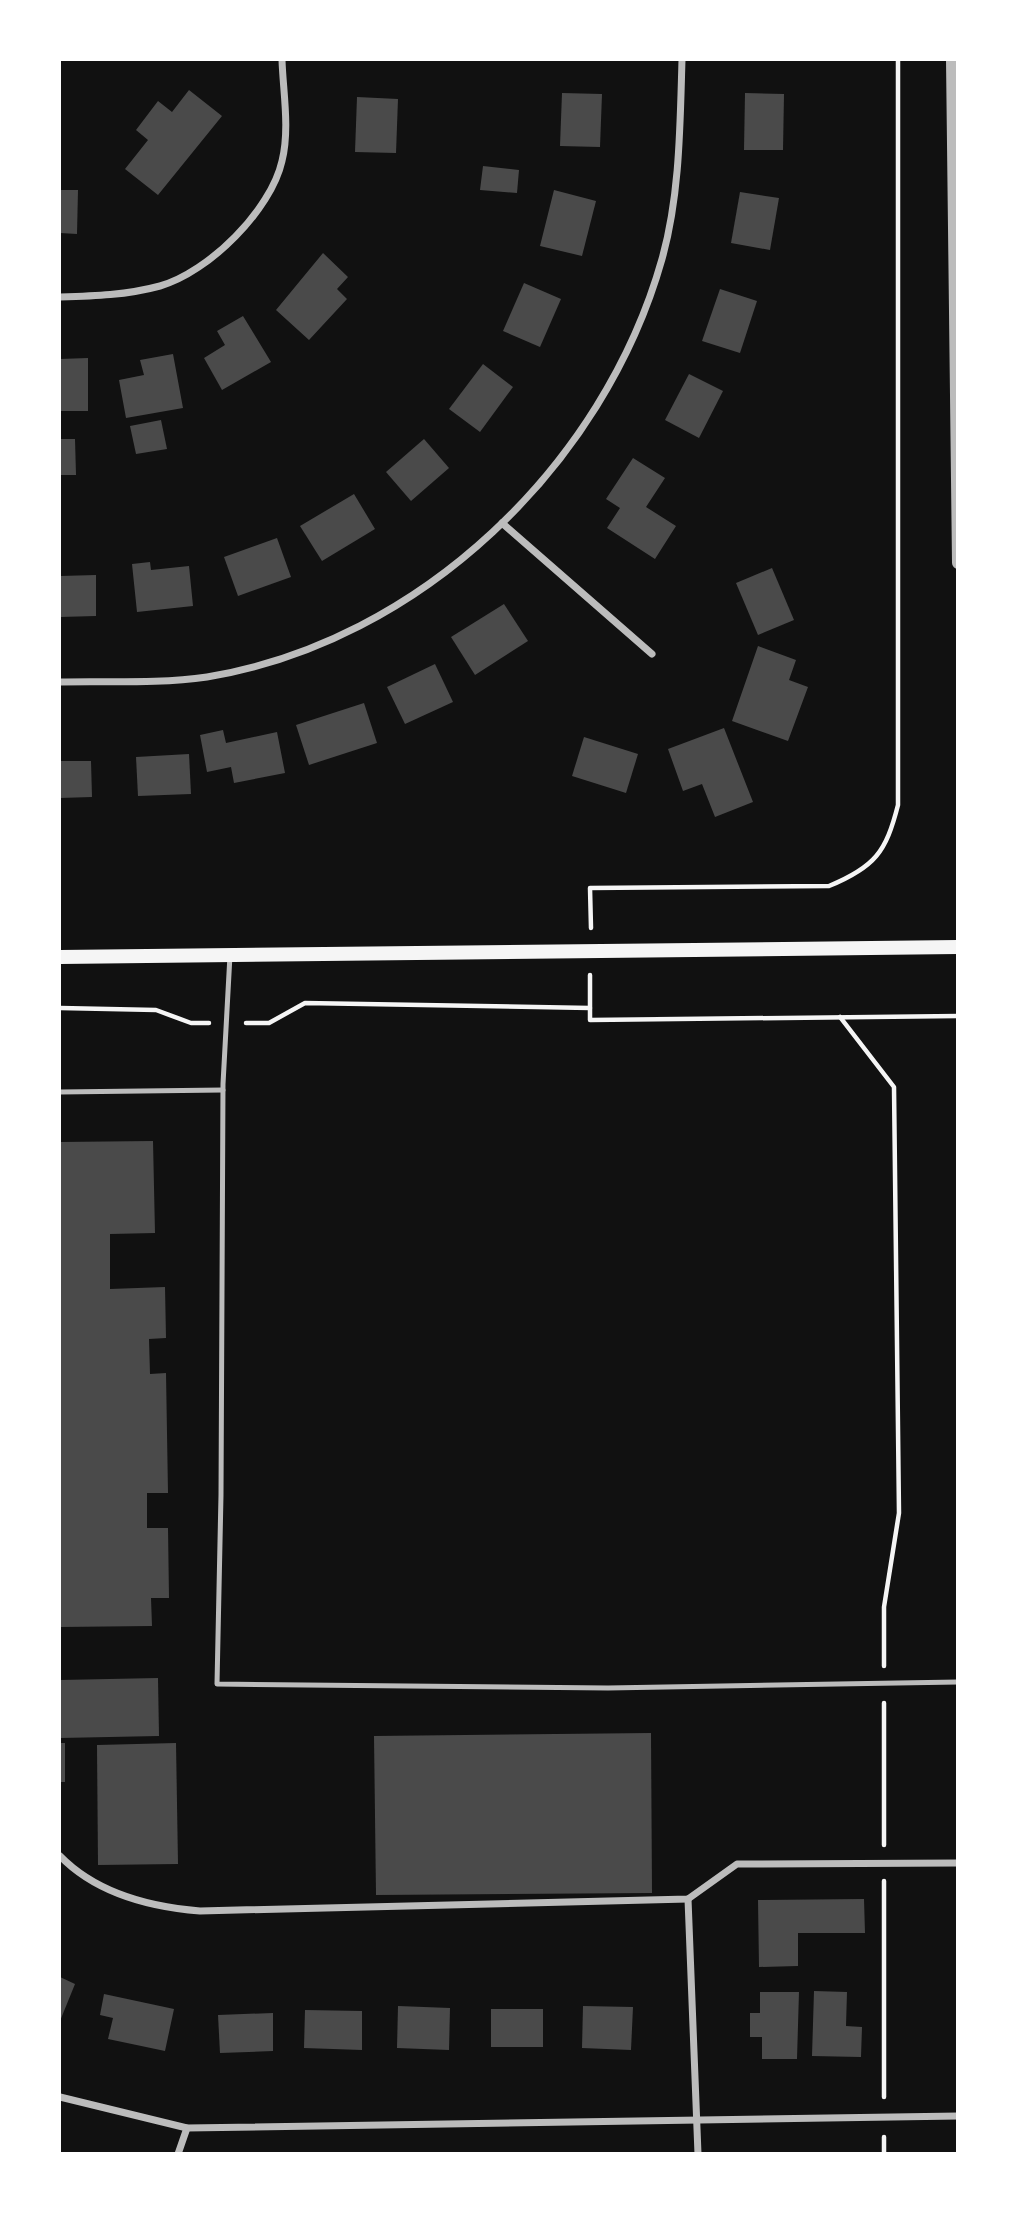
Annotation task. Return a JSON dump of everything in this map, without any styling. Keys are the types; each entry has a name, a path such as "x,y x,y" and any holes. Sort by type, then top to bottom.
{"main road":[{"path":"60,957 957,947"}],"street":[{"path":"60,297 114,296 162,286 203,263 238,234 271,190 282,161 285,143 282,60"},
{"path":"60,682 176,681 249,667 289,655 327,641 399,604 471,551 502,523 561,457 587,420 631,342 648,300 663,258 671,214 680,136 682,60"},
{"path":"952,60 957,564"},
{"path":"502,523 652,654"},
{"path":"60,1856 95,1882 130,1899 175,1909 688,1899 737,1864 957,1863"},
{"path":"688,1899 698,2154"},
{"path":"60,2098 187,2128 957,2116"},
{"path":"177,2154 187,2128"}],"lane":[{"path":"230,955 223,1090 222,1495 217,1684 607,1688 957,1682"},
{"path":"60,1092 223,1090"}],"path":[{"path":"898,60 898,804 888,842 859,873 829,886 590,888 590,1020 957,1016"},
{"path":"60,1008 156,1010 191,1024 269,1024 305,1003 590,1008"},
{"path":"840,1017 894,1087 899,1513 884,1607 884,2154"}],"building":[{"path":"189,90 222,116 158,195 125,169 148,140 136,130 158,101 172,112"},
{"path":"562,93 602,94 600,147 560,146"},
{"path":"745,93 784,94 783,150 744,150"},
{"path":"357,97 398,99 396,153 355,152"},
{"path":"483,166 519,170 517,193 480,190"},
{"path":"60,190 78,190 77,234 60,233"},
{"path":"554,190 596,201 582,256 540,246"},
{"path":"740,192 779,198 770,250 731,243"},
{"path":"323,253 348,277 337,289 347,299 309,340 276,310"},
{"path":"524,283 561,299 540,347 503,331"},
{"path":"720,289 757,301 740,353 702,341"},
{"path":"243,316 271,362 222,390 204,358 225,345 217,331"},
{"path":"173,354 183,408 126,418 119,380 144,375 140,360"},
{"path":"88,358 88,411 60,411 60,359"},
{"path":"483,364 513,387 480,432 449,409"},
{"path":"689,374 723,391 699,438 665,420"},
{"path":"161,420 167,449 136,454 130,426"},
{"path":"60,439 75,439 76,475 60,475"},
{"path":"424,439 449,468 411,501 386,472"},
{"path":"633,458 665,478 646,507 676,526 655,559 607,528 620,508 606,499"},
{"path":"354,494 375,529 322,561 300,526"},
{"path":"277,538 291,577 238,596 224,557"},
{"path":"150,562 151,570 189,566 193,606 137,612 132,564"},
{"path":"772,568 794,620 758,635 736,583"},
{"path":"96,575 96,616 60,617 60,576"},
{"path":"504,604 528,641 475,675 451,637"},
{"path":"758,646 796,660 789,680 808,687 788,741 732,721"},
{"path":"435,664 453,702 405,724 387,687"},
{"path":"364,703 377,743 309,765 296,725"},
{"path":"724,728 753,802 715,817 702,784 683,791 668,749"},
{"path":"223,730 226,743 277,732 285,773 234,783 231,767 207,772 200,735"},
{"path":"584,737 638,754 626,793 572,776"},
{"path":"189,754 191,794 138,796 136,757"},
{"path":"60,761 91,761 92,797 60,798"},
{"path":"153,1141 155,1233 110,1234 110,1289 165,1287 166,1338 149,1339 150,1374 166,1373 168,1493 147,1493 147,1528 168,1528 169,1598 151,1598 152,1626 60,1627 60,1142"},
{"path":"158,1678 159,1736 60,1738 60,1680"},
{"path":"651,1733 652,1893 376,1895 374,1736"},
{"path":"60,1743 65,1743 65,1782 60,1782"},
{"path":"176,1743 178,1864 98,1865 97,1745"},
{"path":"864,1899 865,1933 798,1933 798,1966 759,1967 758,1900"},
{"path":"60,1977 75,1984 60,2021"},
{"path":"814,1991 847,1992 846,2026 862,2027 861,2057 812,2056"},
{"path":"760,1992 799,1992 797,2059 762,2059 762,2037 750,2037 750,2013 760,2013"},
{"path":"104,1994 174,2009 165,2051 108,2039 113,2018 100,2015"},
{"path":"398,2006 450,2008 449,2050 397,2048"},
{"path":"583,2006 633,2007 631,2050 582,2048"},
{"path":"491,2009 543,2009 543,2047 491,2047"},
{"path":"305,2010 362,2011 362,2050 304,2048"},
{"path":"273,2013 273,2051 220,2053 218,2015"}]}
